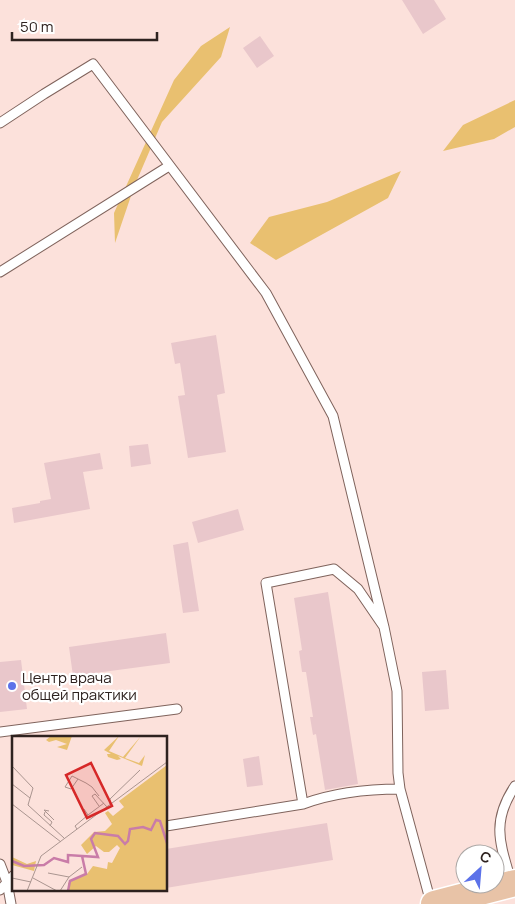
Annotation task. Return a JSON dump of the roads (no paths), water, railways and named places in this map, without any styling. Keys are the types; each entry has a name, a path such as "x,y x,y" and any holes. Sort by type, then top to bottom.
{"main road":[{"path":"432,904 513,883"}],"lane":[{"path":"0,123 93,64 266,293 333,416 384,627 397,691 398,773 400,789 432,904"},
{"path":"0,272 169,166"},
{"path":"304,804 266,583 334,569 358,589 384,627"},
{"path":"0,732 19,734 178,709"},
{"path":"513,883 500,842 499,824 503,807 515,786"},
{"path":"168,826 304,804 318,799 375,789 400,789"},
{"path":"0,864 10,879 11,904"},
{"path":"0,890 10,879"}],"place":[{"name":"Центр врача общей практики","path":"12,686"}]}
